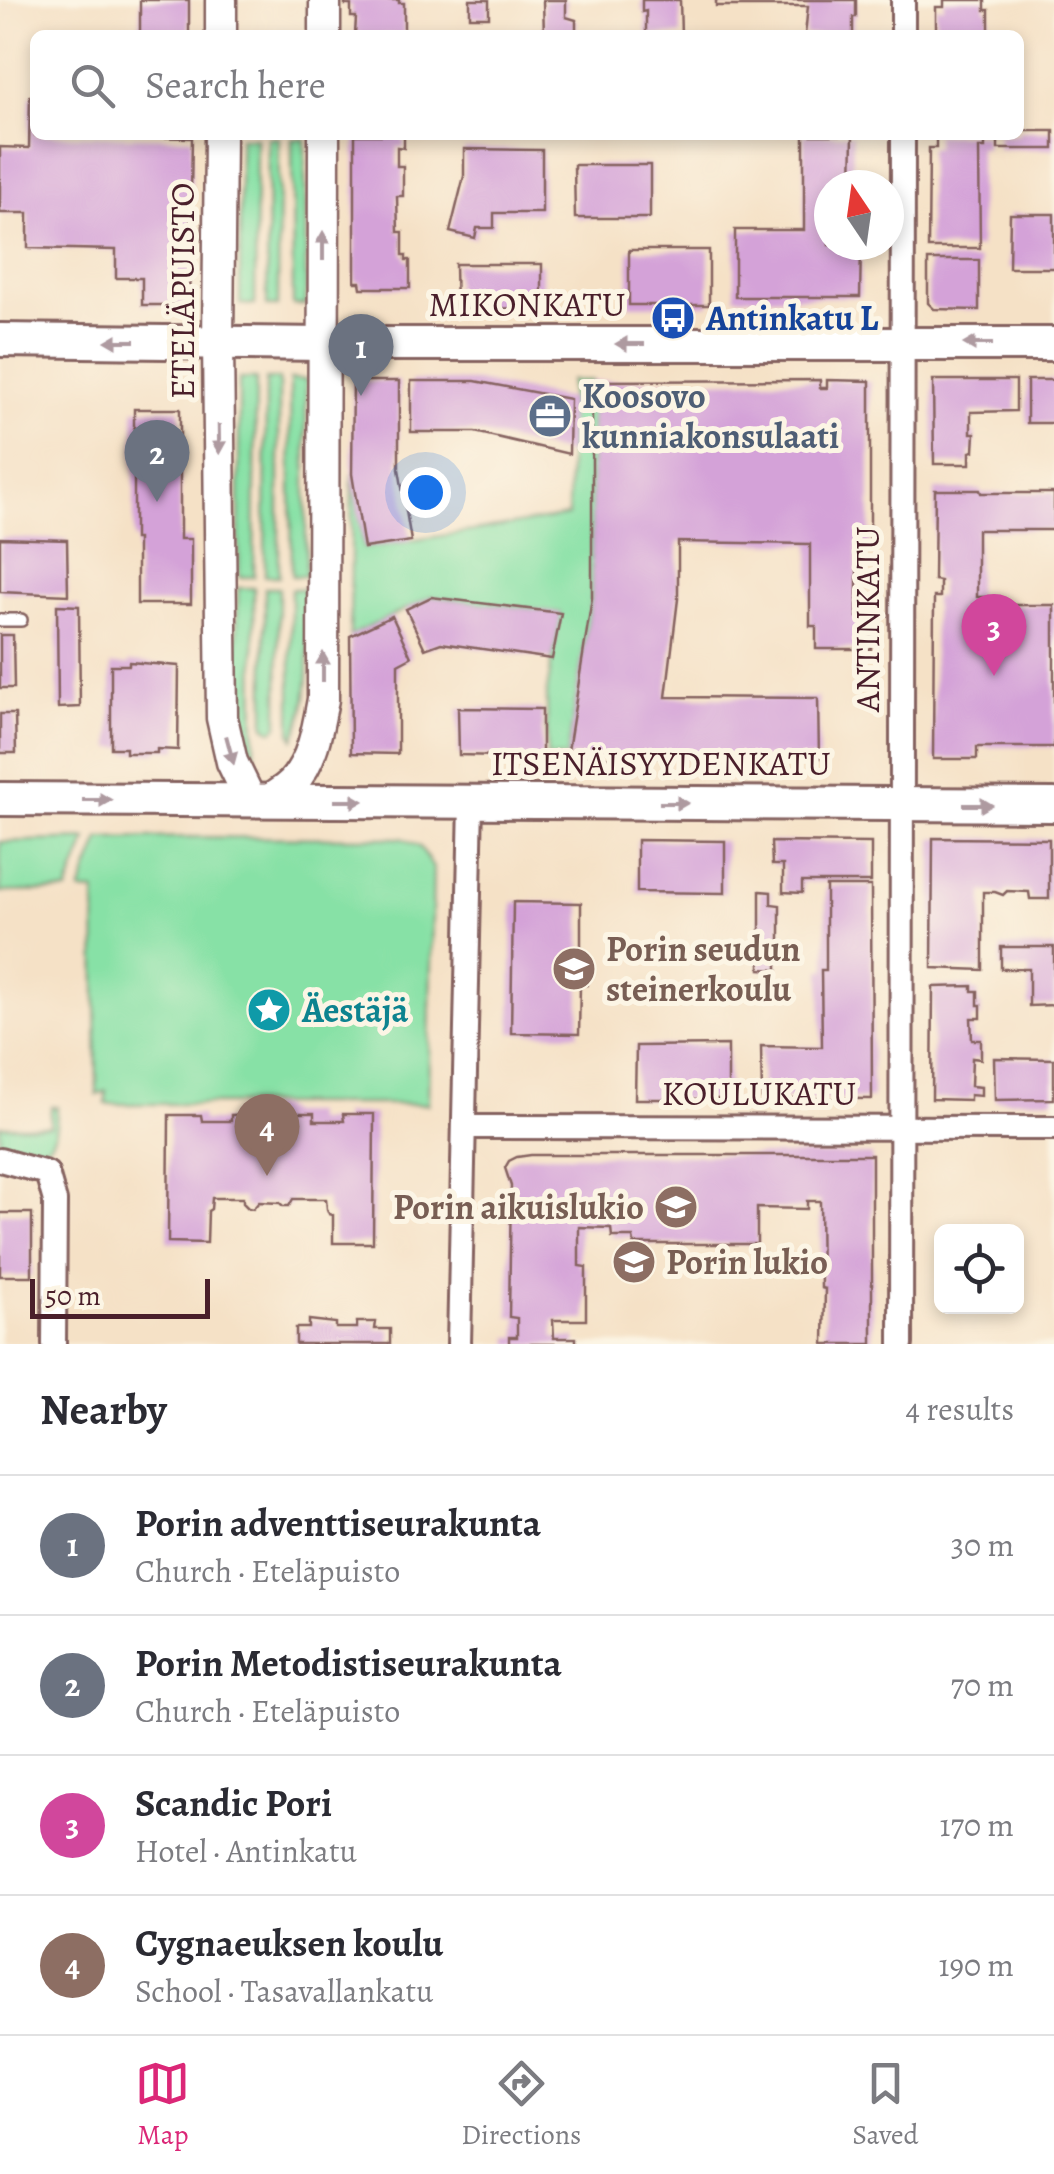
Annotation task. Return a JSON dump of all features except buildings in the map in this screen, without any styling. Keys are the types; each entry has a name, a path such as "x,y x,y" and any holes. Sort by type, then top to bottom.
{"main road":[{"name":"MIKONKATU","path":"0,340 1054,344"},
{"name":"ITSENÄISYYDENKATU","path":"0,799 1054,805"}],"street":[{"path":"221,0 221,30"},
{"path":"325,0 325,30"},
{"path":"903,0 903,30"},
{"name":"ETELÄPUISTO","path":"220,140 222,718 232,762 260,801"},
{"path":"260,801 293,782 306,762 323,699 324,140"},
{"name":"ANTINKATU","path":"900,1344 902,140"},
{"path":"459,1344 471,802"},
{"name":"KOULUKATU","path":"465,1127 1054,1128"},
{"path":"0,1160 47,1172 55,1201 54,1344"}],"lane":[{"path":"0,620 22,620"}],"green space":[{"path":"240,140 256,140 255,305 240,304"},
{"path":"268,140 279,140 278,306 267,306"},
{"path":"292,140 305,140 306,305 293,305"},
{"path":"239,379 256,379 254,577 239,577"},
{"path":"266,379 279,379 279,576 265,576"},
{"path":"290,379 306,380 306,576 292,576"},
{"path":"570,381 592,381 592,598 567,757 547,757 547,691 560,613 431,597 350,636 352,474 364,548 568,516"},
{"path":"238,588 254,588 255,755 244,738 240,719"},
{"path":"265,588 279,588 278,726 273,731 265,726"},
{"path":"291,589 306,589 308,646 305,703 294,739 291,732"},
{"path":"402,838 420,847 433,868 428,1104 106,1104 106,1091 97,1095 95,892 80,891 100,839"},
{"path":"87,839 67,891 0,892 0,842"},
{"path":"51,1107 57,1107 50,1143 36,1149 0,1143 0,1126 50,1126"}],"place":[{"name":"Antinkatu L","path":"673,318"},
{"name":"Porin adventtiseurakunta","path":"361,396"},
{"name":"Koosovo kunniakonsulaati","path":"550,416"},
{"name":"Porin Metodistiseurakunta","path":"157,502"},
{"name":"Scandic Pori","path":"994,676"},
{"name":"Porin seudun steinerkoulu","path":"574,969"},
{"name":"Äestäjä","path":"269,1010"},
{"name":"Cygnaeuksen koulu","path":"267,1176"},
{"name":"Porin aikuislukio","path":"676,1207"},
{"name":"Porin lukio","path":"634,1262"}]}
